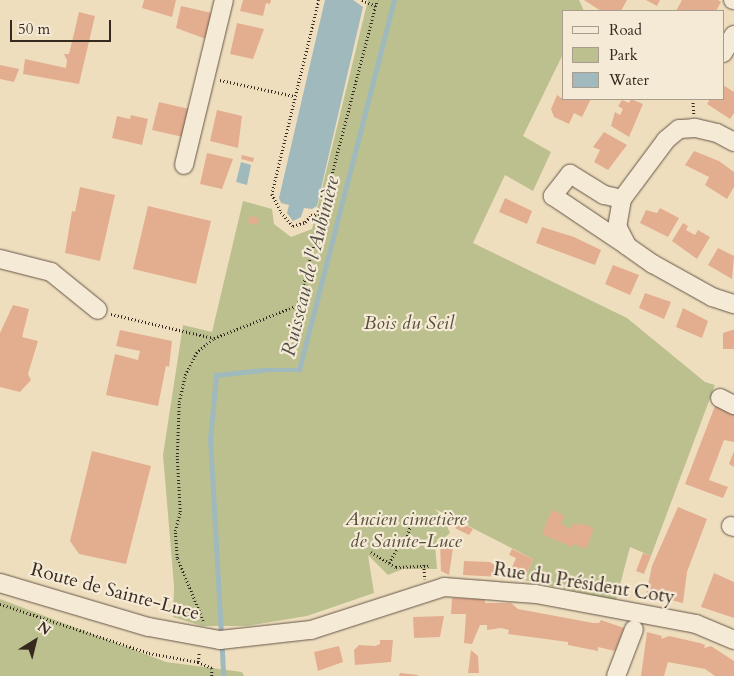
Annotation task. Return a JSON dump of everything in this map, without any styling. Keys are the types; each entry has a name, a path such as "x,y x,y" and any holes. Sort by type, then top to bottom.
{"street":[{"path":"184,165 224,0"},
{"path":"724,51 734,35"},
{"path":"627,246 617,226 622,198 666,140 679,130 695,128 717,133 734,142"},
{"path":"622,198 604,195 570,174 553,196 681,281 734,304"},
{"path":"0,259 51,272 98,310"},
{"name":"Route de Sainte-Luce","path":"0,583 149,627 202,632 220,640"},
{"name":"Rue du Président Coty","path":"220,640 311,630 444,588 536,594 696,624 734,640"},
{"path":"616,676 634,629"}],"path":[{"path":"319,0 294,96 272,194 281,212 293,226 305,222 310,215 321,214"},
{"path":"362,0 376,6"},
{"path":"202,632 203,620 177,558 177,438 184,375 196,353 214,338 298,304 378,0"},
{"path":"206,76 294,96"},
{"path":"98,310 214,338"},
{"path":"389,563 402,538 406,539 414,514"},
{"path":"371,552 396,567 430,566"},
{"path":"424,565 424,576"},
{"path":"0,604 149,653 198,662 212,668 212,676"}],"green space":[{"path":"368,0 579,0 584,10 562,10 562,56 523,136 551,152 533,191 505,175 473,243 627,318 705,382 715,385 651,556 630,547 616,600 524,580 533,559 435,509 444,519 450,533 435,546 437,569 403,569 388,575 368,555 374,593 307,616 247,626 202,626 173,617 174,586 163,455 183,325 212,332 243,201 272,209 274,224 291,237 312,229"},
{"path":"0,599 166,662 242,672 244,676 0,676"}],"water":[{"path":"325,0 353,0 363,7 317,206 312,209 304,208 301,217 293,221 287,213 289,205 281,203 279,198"},
{"path":"241,162 251,165 247,185 236,182"}],"building":[{"path":"144,0 176,0 172,17 142,8"},
{"path":"243,0 271,0 270,4 266,3 263,16 240,11"},
{"path":"584,0 627,0 622,10 599,10"},
{"path":"646,0 660,0 657,6"},
{"path":"682,0 718,0 721,2 717,10 677,10"},
{"path":"181,6 212,13 206,39 176,28"},
{"path":"79,12 95,16 79,84 23,74 25,59 66,68 67,60 64,54 69,54"},
{"path":"237,23 264,29 253,59 230,54"},
{"path":"0,65 19,69 14,82 0,79"},
{"path":"724,86 734,92 734,113 730,119 707,104 709,100 724,100"},
{"path":"557,95 562,100 590,100 582,117 574,113 569,124 554,117 551,109"},
{"path":"622,100 629,103 630,100 633,100 643,104 629,137 611,126 615,112 620,115 623,109 618,106"},
{"path":"159,102 189,109 183,137 152,130"},
{"path":"217,110 242,116 238,148 210,141"},
{"path":"131,115 148,119 142,145 112,138 117,116 130,119"},
{"path":"604,132 627,145 608,170 594,162 600,150 593,147"},
{"path":"694,151 719,161 734,172 734,187 727,199 705,185 709,177 685,165"},
{"path":"207,153 233,159 222,189 200,184"},
{"path":"242,155 254,158 253,162 241,159"},
{"path":"80,187 115,195 100,261 65,253 72,211 75,212"},
{"path":"505,198 532,211 527,224 499,212"},
{"path":"148,206 211,221 196,284 133,269"},
{"path":"660,208 679,218 668,237 640,223 646,210 657,213"},
{"path":"250,216 259,218 257,225 248,223"},
{"path":"683,223 688,226 686,230 695,235 698,230 710,237 697,259 672,241"},
{"path":"542,227 574,237 601,250 595,265 536,243"},
{"path":"718,248 734,256 732,279 708,265"},
{"path":"613,265 639,275 630,295 605,284"},
{"path":"645,293 671,302 664,319 639,308"},
{"path":"13,305 29,309 22,337 38,341 28,374 31,380 20,392 0,387 0,333"},
{"path":"683,308 708,321 702,338 676,327"},
{"path":"120,330 172,341 169,367 166,366 158,406 106,395 115,354 138,360 140,351 116,346"},
{"path":"734,330 734,349 723,349 723,333"},
{"path":"715,406 734,413 734,442 724,440 709,480 728,487 723,498 685,484"},
{"path":"92,451 151,466 126,564 79,554 70,541"},
{"path":"734,451 734,467 729,464"},
{"path":"678,507 707,519 687,572 683,603 646,594 652,566"},
{"path":"552,510 564,515 561,524 571,529 573,523 580,526 581,523 594,528 586,549 574,544 572,547 542,534"},
{"path":"459,522 473,529 469,535 455,528"},
{"path":"440,543 453,548 449,575 441,571"},
{"path":"512,549 533,559 524,580 509,574 516,558 509,555"},
{"path":"643,553 651,556 644,574 636,571"},
{"path":"464,561 490,562 500,569 500,577 463,575"},
{"path":"714,573 734,582 734,618 701,607"},
{"path":"452,598 485,599 485,603 511,603 518,609 593,623 599,623 601,620 624,628 615,651 598,647 598,651 568,645 568,642 508,634 509,630 501,628 487,630 487,625 480,625 472,644 464,643 466,614 451,614"},
{"path":"444,616 440,637 414,638 413,617"},
{"path":"647,632 662,636 661,639 669,636 700,643 705,645 704,648 711,646 734,661 734,676 715,676 705,669 668,662 664,676 641,676"},
{"path":"380,640 393,640 391,662 355,665 354,650 359,645 375,646 380,644"},
{"path":"339,646 343,662 318,671 314,652"},
{"path":"471,650 478,656 479,673 468,673"},
{"path":"400,673 418,675 418,676 399,676"}],"waterway":[{"name":"Ruisseau de l'Aubinière","path":"221,635 210,439 216,375 263,370 299,370 394,0"},
{"name":"Ruisseau de l'Aubinière","path":"222,643 224,676"}],"park label":[{"name":"Bois du Seil","path":"409,324"},
{"name":"Ancien cimetière de Sainte-Luce","path":"406,531"}]}
